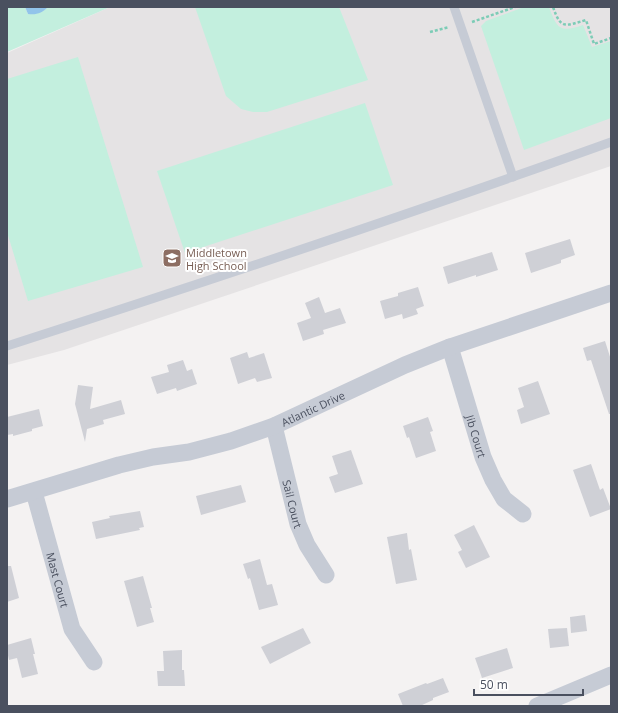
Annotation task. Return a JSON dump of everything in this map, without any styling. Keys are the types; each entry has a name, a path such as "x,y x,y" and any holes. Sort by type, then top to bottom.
{"street":[{"name":"Atlantic Drive","path":"7,499 34,492 84,475 147,459 189,452 274,426 405,365 450,347 611,293"},
{"name":"Jib Court","path":"450,347 483,457 493,480 504,499 523,514"},
{"name":"Sail Court","path":"274,426 298,524 307,545 326,575"},
{"name":"Mast Court","path":"34,492 72,629 94,662"},
{"path":"537,706 611,675"}],"lane":[{"path":"454,7 513,177"},
{"path":"7,346 188,288 611,142"}],"path":[{"path":"430,32 478,21 515,7"},
{"path":"553,7 557,20 562,24 570,25 586,20 594,44 611,38"}],"shaded area":[{"name":"Middletown High School","path":"110,7 611,7 611,166 64,350 7,365 7,53"}],"green space":[{"path":"7,7 25,7 28,14 43,11 48,7 110,7 7,52"},
{"path":"195,7 339,7 368,80 267,112 253,112 241,109 226,96"},
{"path":"524,7 549,7 554,20 564,29 583,25 592,47 611,41 611,118 524,150 481,26 486,21"},
{"path":"78,57 143,267 28,301 7,232 7,79"},
{"path":"365,103 393,185 185,253 157,171"}],"water":[{"path":"25,7 48,7 44,11 37,14 28,14"}],"building":[{"path":"570,239 575,255 561,260 561,263 531,273 525,253"},
{"path":"492,252 498,270 448,284 443,267"},
{"path":"418,287 424,306 416,309 418,314 403,319 402,314 385,319 380,301 398,296 398,293"},
{"path":"319,297 325,313 340,308 346,323 323,330 324,334 303,341 297,323 311,318 305,303"},
{"path":"605,341 611,360 611,414 609,414 591,360 587,361 583,348"},
{"path":"247,352 249,358 264,353 272,378 257,382 255,378 238,384 230,358"},
{"path":"183,360 187,371 192,369 197,384 177,391 176,388 157,394 151,377 169,372 167,365"},
{"path":"538,381 550,414 521,424 517,410 524,407 518,388"},
{"path":"78,385 93,387 90,409 121,400 125,414 103,420 104,424 87,429 85,442 75,404"},
{"path":"39,409 43,426 32,429 32,431 13,436 13,434 7,435 7,417"},
{"path":"428,417 433,431 430,432 436,451 416,458 409,437 407,438 403,426"},
{"path":"351,450 363,484 335,493 329,477 338,474 332,456"},
{"path":"591,464 600,490 603,488 611,509 590,517 573,470"},
{"path":"241,485 246,502 201,515 196,496"},
{"path":"140,511 144,527 139,528 140,530 96,539 92,522 110,518 109,516"},
{"path":"474,525 490,557 466,568 458,552 462,550 454,535"},
{"path":"407,533 409,550 411,549 417,580 396,584 387,537"},
{"path":"260,559 267,585 272,584 278,605 259,610 250,578 248,579 243,564"},
{"path":"7,566 11,566 19,598 7,602"},
{"path":"143,576 152,608 150,608 154,622 137,627 124,581"},
{"path":"585,615 587,631 571,633 570,617"},
{"path":"303,628 311,643 270,664 261,647"},
{"path":"567,628 569,646 550,648 548,629"},
{"path":"31,638 38,674 22,678 17,658 9,660 7,645"},
{"path":"507,648 513,668 482,678 475,658"},
{"path":"182,650 182,670 184,670 185,686 158,686 157,671 164,671 163,651"},
{"path":"443,678 449,692 433,698 433,700 420,706 403,706 398,694"}],"place":[{"name":"Middletown High School","path":"172,258"}]}
